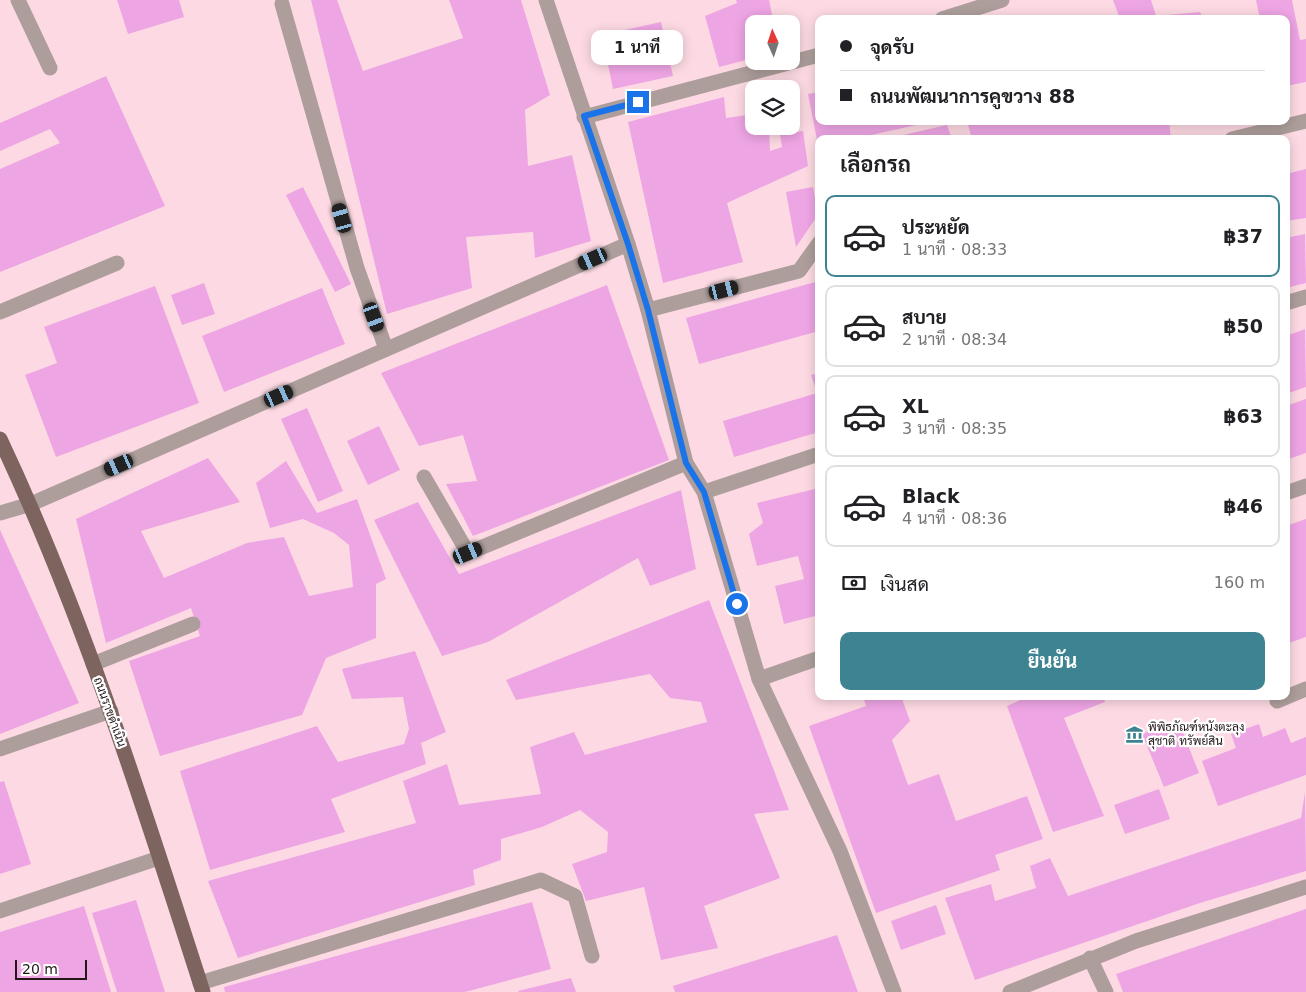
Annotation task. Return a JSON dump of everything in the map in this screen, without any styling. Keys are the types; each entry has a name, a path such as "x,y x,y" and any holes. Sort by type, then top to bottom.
{"main road":[{"name":"ถนนราขดำเนิน","path":"0,439 31,504 111,711 201,988"}],"street":[{"path":"18,0 50,68"},
{"path":"546,0 628,244 648,310 686,463 704,492 759,679 840,851 894,992"},
{"path":"955,15 1002,0"},
{"path":"282,4 357,268 386,349"},
{"path":"584,116 815,55"},
{"path":"1290,125 1306,121"},
{"path":"1248,135 1290,125"},
{"path":"0,513 31,504 628,244"},
{"path":"648,310 799,271 815,249"},
{"path":"0,312 118,263"},
{"path":"1290,302 1306,297"},
{"path":"704,492 815,455"},
{"path":"424,477 468,553 686,463"},
{"path":"1290,492 1306,486"},
{"path":"93,664 193,624"},
{"path":"759,679 815,659"},
{"path":"1290,696 1306,689"},
{"path":"0,750 111,711"},
{"path":"0,911 159,858"},
{"path":"201,988 541,880 575,896 592,956"},
{"path":"1010,992 1090,958 1136,941 1306,887"},
{"path":"1090,958 1106,992"}],"building":[{"path":"117,0 179,0 184,17 128,34"},
{"path":"311,0 337,0 363,71 463,38 449,0 521,0 550,95 525,110 528,166 572,155 591,241 535,258 533,232 466,237 472,288 387,314"},
{"path":"736,0 769,0 772,15 745,15 745,60 719,67 705,16 737,3"},
{"path":"1113,0 1151,0 1156,15 1119,15"},
{"path":"1256,0 1292,0 1300,40 1306,39 1306,82 1290,85 1290,15 1259,15"},
{"path":"1200,12 1201,15 1167,15"},
{"path":"661,22 673,76 613,89 602,35"},
{"path":"106,76 165,206 0,272 0,169 60,143 50,129 0,151 0,123"},
{"path":"815,93 815,125 916,125 871,135 816,135 808,94"},
{"path":"724,97 726,118 745,115 745,135 769,135 770,151 782,147 780,135 800,135 800,132 803,131 808,166 727,203 743,262 663,283 628,122"},
{"path":"947,125 951,135 903,135"},
{"path":"968,125 1169,125 1171,135 971,135"},
{"path":"1306,169 1306,218 1290,220 1290,173"},
{"path":"303,187 351,284 335,292 286,195"},
{"path":"813,187 815,219 796,247 786,192"},
{"path":"1305,234 1306,283 1290,287 1290,237"},
{"path":"815,282 815,332 699,364 686,318"},
{"path":"204,283 215,314 182,325 171,295"},
{"path":"607,285 669,460 473,536 446,484 477,481 463,435 419,446 381,373"},
{"path":"155,286 199,403 56,457 25,375 57,363 44,327"},
{"path":"322,288 345,344 224,392 202,336"},
{"path":"1305,329 1306,387 1290,393 1290,335"},
{"path":"815,374 815,387 811,375"},
{"path":"815,394 815,433 734,457 723,421"},
{"path":"1306,399 1306,453 1290,459 1290,405"},
{"path":"307,408 343,491 318,502 281,419"},
{"path":"379,426 400,470 368,485 347,441"},
{"path":"208,458 240,502 141,531 164,578 247,543 284,537 309,596 353,587 349,545 334,533 303,519 270,528 256,483 286,461 317,513 357,499 386,579 376,584 376,638 326,658 302,715 160,756 129,661 200,636 191,608 106,643 76,519"},
{"path":"815,489 815,616 784,624 775,586 804,579 798,556 757,566 749,534 763,523 757,503"},
{"path":"681,490 696,569 650,586 638,558 488,642 442,656 374,520 418,502 459,574"},
{"path":"1306,519 1306,637 1290,643 1290,525"},
{"path":"0,530 79,703 0,734"},
{"path":"709,600 789,810 754,814 780,878 704,906 718,948 661,960 644,887 586,901 572,864 607,852 608,832 580,810 542,827 501,839 501,860 473,870 475,885 238,958 208,881 416,823 403,781 447,764 459,805 541,794 530,747 574,732 585,755 707,722 701,702 670,698 650,674 516,700 506,680"},
{"path":"415,651 446,732 421,743 426,764 331,799 345,832 210,870 180,771 317,726 338,762 404,744 409,729 403,697 352,699 342,669"},
{"path":"864,700 902,700 910,721 892,740 908,785 939,774 956,821 1027,796 1043,839 995,855 1000,870 876,913 809,726 866,706"},
{"path":"1020,700 1104,700 1105,702 1064,718 1104,816 1053,832 1007,706"},
{"path":"1178,720 1199,773 1164,787 1142,734"},
{"path":"1259,724 1263,737 1285,728 1291,743 1306,737 1306,775 1218,806 1202,761 1236,748 1231,734"},
{"path":"4,781 31,864 0,874 0,782"},
{"path":"1159,789 1170,819 1125,834 1114,805"},
{"path":"1305,792 1306,871 1200,903 975,980 945,898 991,884 995,901 1036,888 1030,866 1050,858 1068,896 1301,818"},
{"path":"136,900 165,992 117,992 92,913"},
{"path":"532,902 551,969 465,992 225,992 224,987"},
{"path":"936,905 946,934 901,950 891,921"},
{"path":"84,906 111,992 0,992 0,932"},
{"path":"1306,909 1306,992 1123,992 1116,974"},
{"path":"837,935 858,992 675,992 673,986"},
{"path":"571,978 576,992 518,991"}],"place":[{"name":"พิพิธภัณฑ์หนังตะลุง สุชาติ ทรัพย์สิน","path":"1134,734"}],"route":[{"path":"638,102 584,116 628,244 648,310 686,463 704,492 737,604"}]}
